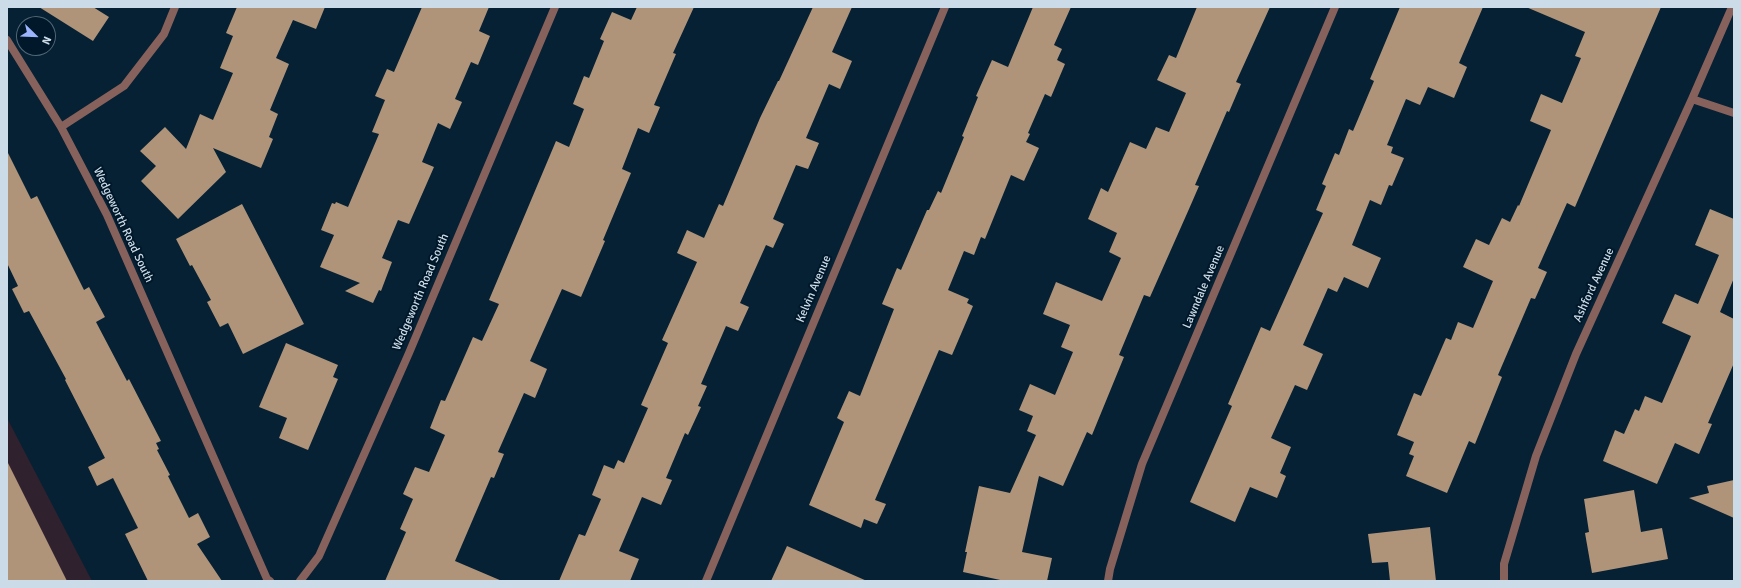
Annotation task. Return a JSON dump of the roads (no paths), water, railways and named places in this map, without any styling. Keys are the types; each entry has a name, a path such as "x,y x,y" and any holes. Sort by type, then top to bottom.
{"street":[{"path":"61,127 124,86 164,34 175,7"},
{"name":"Wedgeworth Road South","path":"300,581 323,549 412,346 555,7"},
{"name":"Kelvin Avenue","path":"706,581 945,7"},
{"name":"Lawndale Avenue","path":"1108,581 1110,569 1142,464 1335,7"},
{"name":"Ashford Avenue","path":"1504,581 1504,564 1536,456 1576,354 1692,99 1732,7"},
{"name":"Wedgeworth Road South","path":"7,40 61,127 107,215 267,579 270,581"},
{"path":"1692,99 1734,113"}]}
